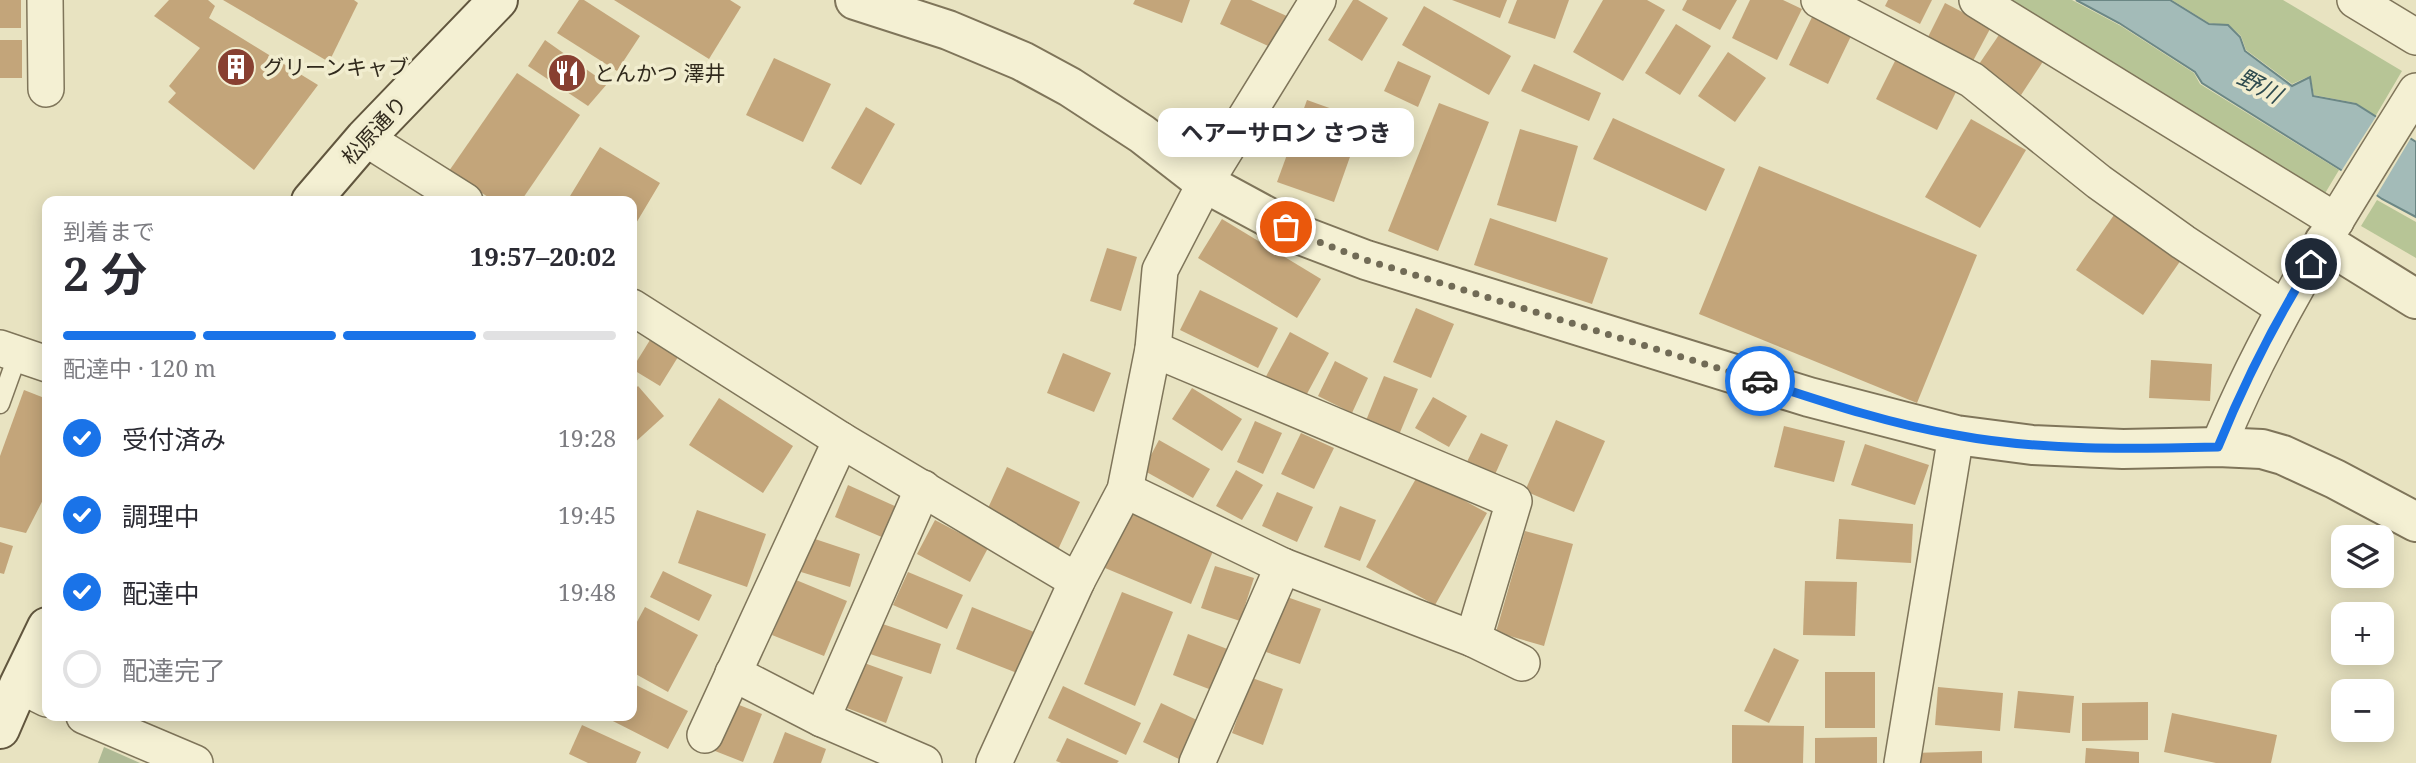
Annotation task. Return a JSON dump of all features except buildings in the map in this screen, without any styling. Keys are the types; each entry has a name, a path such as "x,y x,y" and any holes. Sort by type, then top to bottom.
{"street":[{"path":"45,0 46,89"},
{"name":"松原通り","path":"315,196 365,138 498,0"},
{"path":"855,0 948,30 1022,61 1070,87 1142,134 1205,183 1303,236 1366,260 1809,397 1956,435 2032,445 2262,449 2283,455 2335,479 2416,522"},
{"path":"994,763 1077,581 1125,490 1153,349 1160,270 1205,183 1318,0"},
{"path":"1819,0 1972,80 2099,181 2183,242 2283,308"},
{"path":"1977,0 2334,225 2416,299"},
{"path":"2355,0 2416,37"},
{"path":"2218,447 2241,391 2283,308 2416,91"},
{"path":"365,138 457,196"},
{"path":"637,310 841,440 1077,581"},
{"path":"1153,349 1514,501 1473,639"},
{"path":"1902,763 1956,435"},
{"path":"705,735 841,440"},
{"path":"822,719 923,488"},
{"path":"1125,490 1283,566 1473,639 1522,663"},
{"path":"1197,763 1283,566"},
{"path":"0,729 33,692 42,650"},
{"path":"733,673 822,719 924,763"},
{"path":"96,721 195,763"}],"lane":[{"path":"0,404 22,355"}],"green space":[{"path":"2001,0 2072,0 2121,26 2194,73 2200,84 2339,170 2321,200"},
{"path":"2172,0 2283,0 2402,71 2375,117 2356,103 2314,95 2310,76 2292,84 2246,50 2241,36 2229,25 2209,23"},
{"path":"2377,200 2416,222 2416,258 2361,226"},
{"path":"104,747 140,763 98,763"}],"water":[{"name":"野川","path":"2076,0 2170,0 2209,24 2228,25 2240,37 2245,51 2292,86 2310,77 2313,96 2356,104 2416,142 2416,217 2382,199 2341,170 2202,83 2195,72 2119,23"}],"pier":[{"path":"2377,115 2412,136 2375,198 2340,173"}],"way so far":[{"path":"1286,227 1366,260 1760,381"}],"place":[{"name":"グリーンキャブ","path":"236,67"},
{"name":"とんかつ 澤井","path":"567,73"},
{"name":"ヘアーサロン さつき","path":"1286,227"}],"route":[{"path":"1760,381 1867,414 1956,435 2032,445 2123,449 2218,447 2241,391 2283,308 2311,264"}]}
